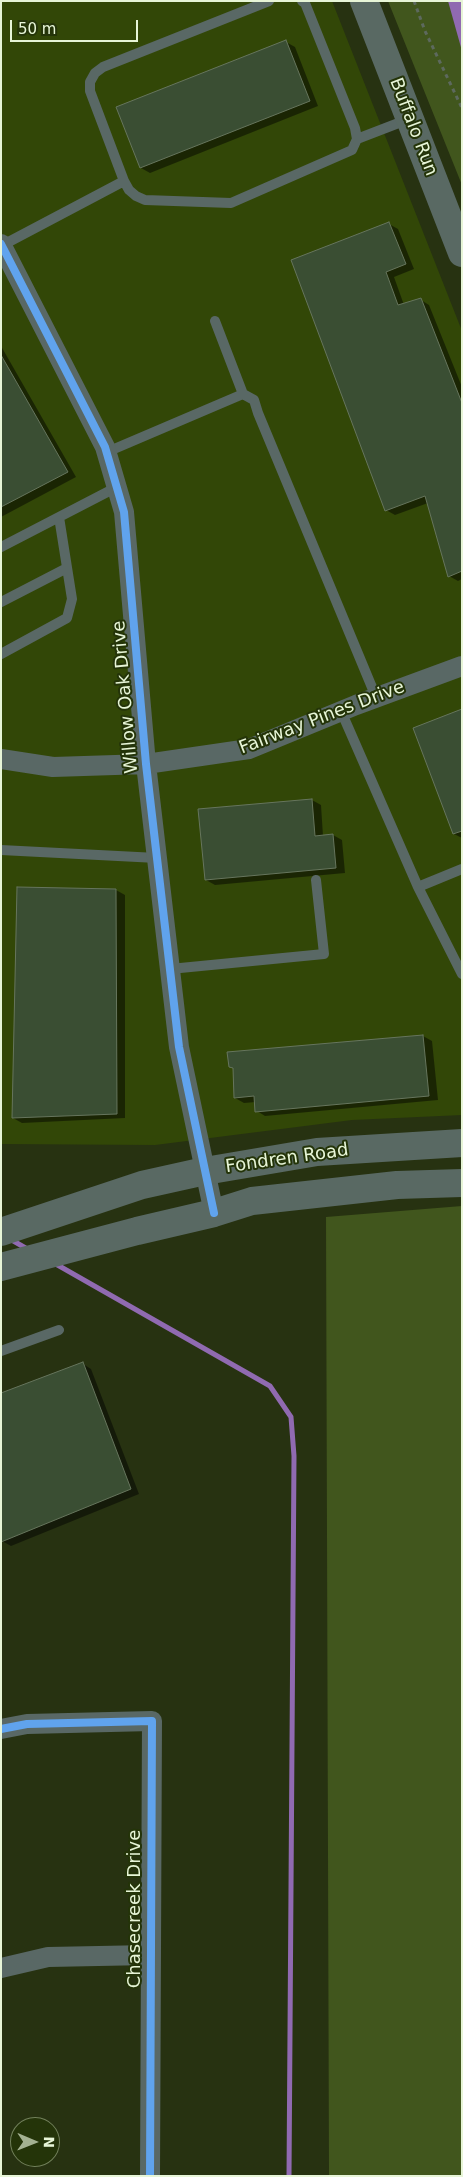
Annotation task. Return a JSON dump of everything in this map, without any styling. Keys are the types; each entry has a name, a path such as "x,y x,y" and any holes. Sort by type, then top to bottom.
{"main road":[{"name":"Buffalo Run","path":"364,1 462,253"},
{"name":"Fondren Road","path":"1,1232 142,1185 205,1171 317,1152 462,1143"},
{"path":"1,1267 137,1230 214,1213 252,1201 397,1186 462,1183"}],"street":[{"name":"Willow Oak Drive","path":"2,245 107,452 124,512 146,764 179,1047 214,1213"},
{"name":"Fairway Pines Drive","path":"1,759 54,767 146,764 249,749 376,697 462,666"},
{"name":"Chasecreek Drive","path":"1,1729 27,1724 152,1720 149,1955 150,2176"},
{"path":"1,1968 48,1957 149,1955"}],"lane":[{"path":"269,1 103,67 95,73 90,82 90,92 129,190 145,200 231,203 352,150 357,139 355,128 305,3 302,1"},
{"path":"357,139 410,118"},
{"path":"2,245 124,181"},
{"path":"215,321 243,394 254,400 376,697"},
{"path":"107,452 243,394"},
{"path":"1,547 117,487"},
{"path":"1,654 67,618 72,599 59,517"},
{"path":"1,602 67,568"},
{"path":"342,711 418,887 462,974"},
{"path":"1,850 157,858"},
{"path":"418,887 462,869"},
{"path":"170,969 324,954 316,880"},
{"path":"1,1351 59,1330"}],"path":[{"path":"414,1 425,31 462,108"}],"shaded area":[{"path":"1,1 332,1 462,331 462,1115 352,1120 155,1145 1,1144"},
{"path":"388,1 462,1 462,185"},
{"path":"448,1 462,1 462,51"},
{"path":"462,1206 462,2176 329,2176 326,1217"}],"building":[{"path":"286,40 310,101 140,168 116,107"},
{"path":"389,222 406,264 386,272 398,305 421,298 462,403 462,571 448,577 425,496 385,511 291,260"},
{"path":"1,355 68,472 1,507"},
{"path":"462,709 462,831 453,834 413,728"},
{"path":"312,799 315,836 333,834 336,868 205,880 198,809"},
{"path":"17,887 116,889 117,1114 12,1118"},
{"path":"423,1035 429,1096 255,1112 254,1096 234,1098 233,1068 229,1067 227,1052"},
{"path":"83,1362 131,1489 1,1542 1,1393"}],"waterway":[{"path":"10,1239 29,1250"},
{"path":"54,1263 270,1386 291,1417 294,1456 289,2176"}],"cycle path":[{"path":"1,244 105,447 124,512 146,764 179,1047 214,1213"},
{"path":"1,1729 27,1724 152,1721 150,2176"}]}
